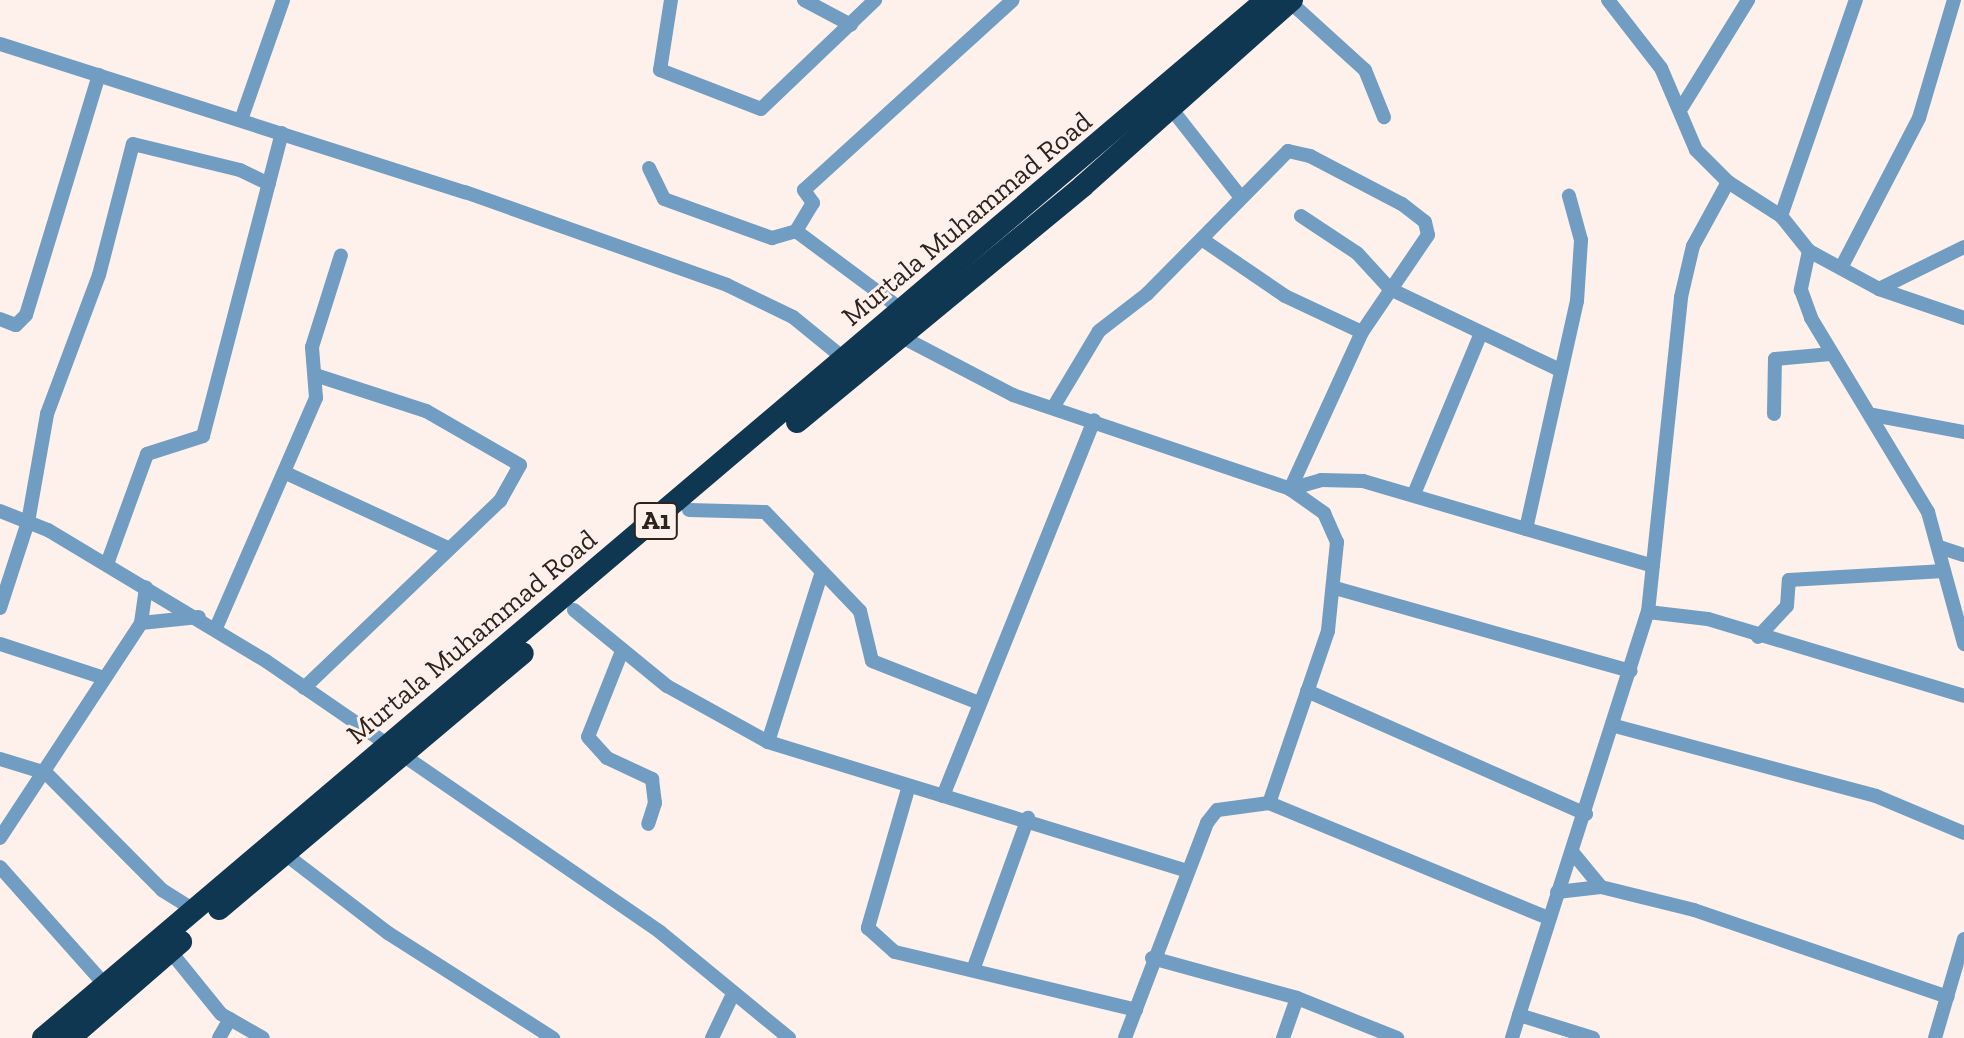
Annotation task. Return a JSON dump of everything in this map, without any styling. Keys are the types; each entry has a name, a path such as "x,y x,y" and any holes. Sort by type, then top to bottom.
{"highway":[{"name":"Murtala Muhammad Road","path":"1077,179 1266,0"},
{"name":"Murtala Muhammad Road","path":"43,1038 194,910 574,610 605,572 689,510 902,337 972,267 1077,179 1170,107 1291,1"},
{"name":"Murtala Muhammad Road","path":"70,1038 285,854 393,753 847,361 905,312 972,267"}],"street":[{"path":"241,120 283,0"},
{"path":"671,0 660,70 761,109 875,0"},
{"path":"804,0 851,25"},
{"path":"649,168 664,199 772,238 796,231 813,203 804,190 824,167 1013,0"},
{"path":"1608,0 1682,107 1696,150 1728,182 1781,216 1809,251 1879,289 1964,318"},
{"path":"1682,107 1748,0"},
{"path":"1781,216 1856,0"},
{"path":"1841,268 1919,118 1954,0"},
{"path":"1291,1 1365,70 1384,117"},
{"path":"0,60 2,45 282,133 727,285 793,317 847,361"},
{"path":"0,319 16,325 26,315 99,75"},
{"path":"1170,107 1239,195"},
{"path":"107,564 147,454 203,436 282,133"},
{"path":"0,608 28,522 47,414 99,275 133,144 240,170 269,184"},
{"path":"1054,406 1099,331 1203,240 1239,195 1288,151 1402,204 1425,222 1428,235 1362,332 1290,489"},
{"path":"1512,1038 1546,917 1573,853 1648,612 1681,297 1693,246 1728,182"},
{"path":"1526,529 1564,382 1560,370 1581,240 1569,196"},
{"path":"1301,216 1357,253 1390,289 1560,370"},
{"path":"796,231 905,312"},
{"path":"1203,240 1285,296 1362,332"},
{"path":"1879,289 1964,247"},
{"path":"1809,251 1801,290 1831,354 1873,415 1928,512 1964,644"},
{"path":"216,628 288,474 318,376 312,347 341,255"},
{"path":"1414,494 1481,333"},
{"path":"902,337 915,350 1054,406 1290,489 1324,513 1337,542 1335,588 1307,691 1269,803"},
{"path":"1774,414 1775,359 1831,354"},
{"path":"304,688 446,547 500,501 520,465 426,411 318,376"},
{"path":"1873,415 1964,432"},
{"path":"943,796 1094,420"},
{"path":"288,474 446,547"},
{"path":"1290,489 1349,481 1414,494 1653,566"},
{"path":"689,510 765,512 821,575 860,611 872,661 979,703"},
{"path":"0,511 28,522 107,564 216,628 393,753 660,932 789,1038"},
{"path":"1939,547 1964,555"},
{"path":"1758,637 1787,606 1789,580 1944,571"},
{"path":"768,742 821,575"},
{"path":"0,838 46,773 101,677 141,623 146,587"},
{"path":"1335,588 1631,671"},
{"path":"574,610 667,686 768,742 908,789 1028,818 1184,870"},
{"path":"1648,612 1708,619 1758,637 1964,696"},
{"path":"141,623 199,617"},
{"path":"0,644 101,677"},
{"path":"622,651 588,737 607,758 652,779 655,803 648,824"},
{"path":"1307,691 1586,814"},
{"path":"1615,726 1876,796 1964,833"},
{"path":"0,759 46,773 162,890 194,910"},
{"path":"908,789 868,928 895,952 1136,1010"},
{"path":"1125,1038 1184,870 1217,810 1269,803 1546,917"},
{"path":"973,970 1028,818"},
{"path":"1573,853 1601,887"},
{"path":"285,854 365,917 546,1036"},
{"path":"0,867 105,985"},
{"path":"1557,892 1601,887 1694,910 1948,997"},
{"path":"1935,1038 1964,939"},
{"path":"170,951 230,1019 263,1038"},
{"path":"1152,958 1297,998 1397,1038"},
{"path":"712,1038 733,994"},
{"path":"1283,1038 1297,998"},
{"path":"1519,1015 1593,1038"},
{"path":"219,1038 230,1019"}]}
